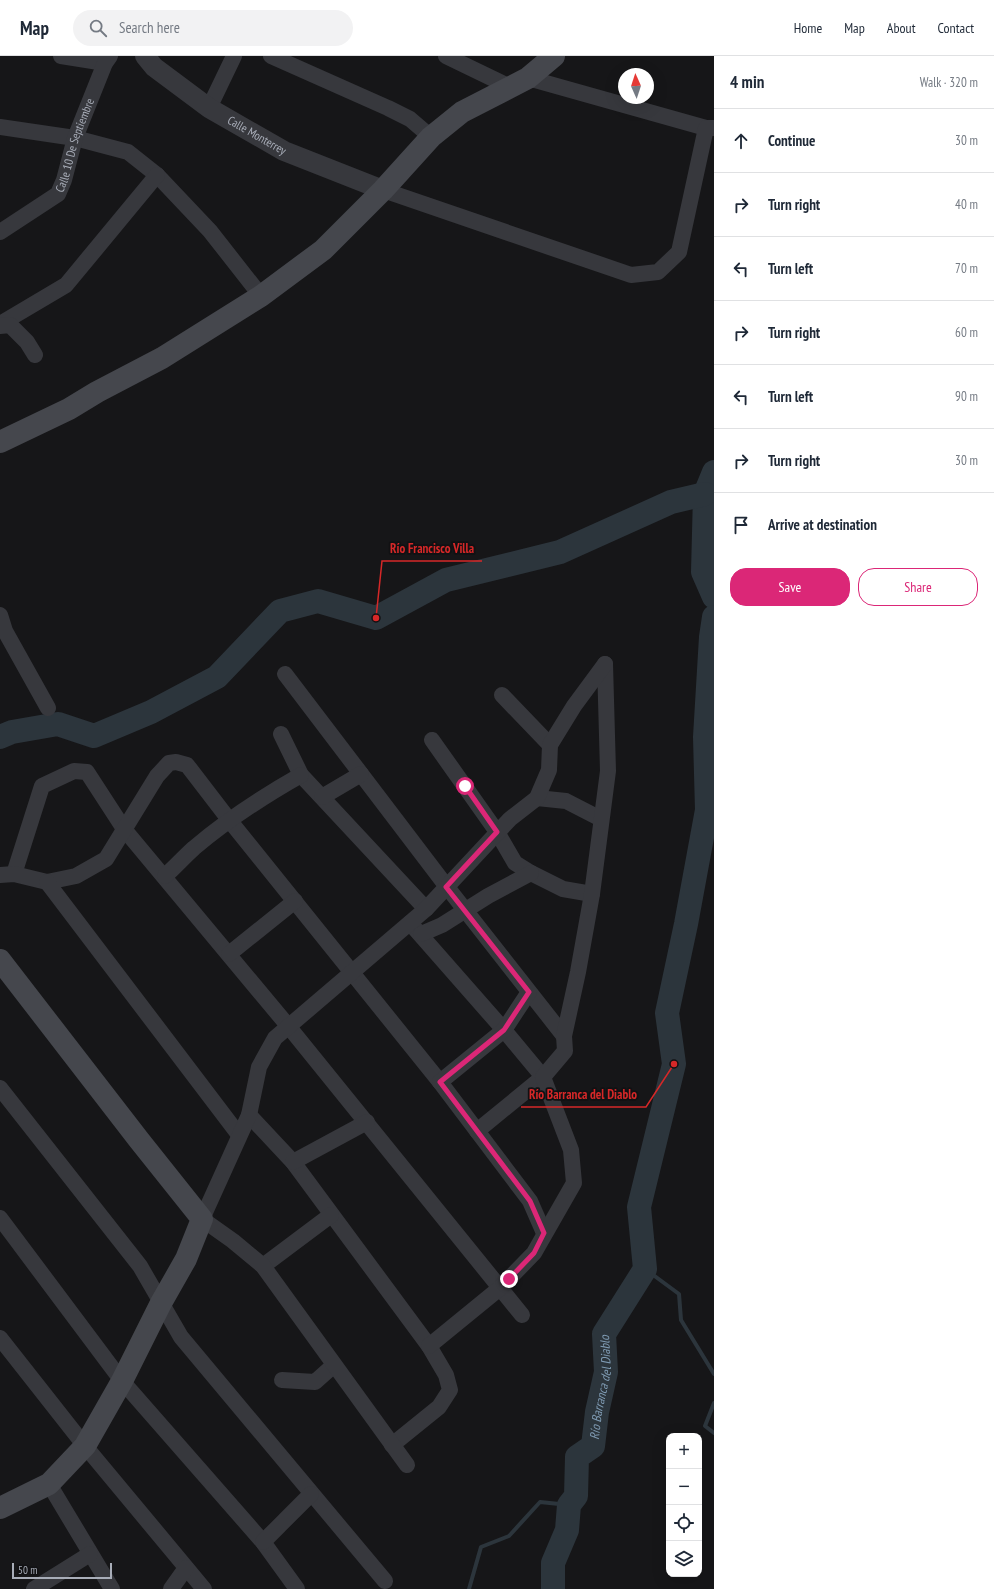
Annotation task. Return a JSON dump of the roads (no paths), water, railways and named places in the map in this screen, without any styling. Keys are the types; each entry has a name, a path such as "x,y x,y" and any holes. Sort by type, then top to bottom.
{"main road":[{"path":"0,442 69,409 97,392 162,358 261,296 323,250 383,190 432,137 462,112 519,82 554,56"},
{"path":"0,960 202,1219 186,1259 161,1304 122,1382 85,1446 49,1484 0,1508"}],"street":[{"path":"61,56 108,60"},
{"path":"209,108 234,56"},
{"path":"271,56 410,119 432,137"},
{"path":"383,190 631,274 658,272 679,252 710,128 519,82 446,56"},
{"name":"Calle 10 De Septiembre","path":"1,228 58,194 64,180 75,138 108,60"},
{"name":"Calle Monterrey","path":"153,60 209,108 284,151 383,190"},
{"path":"0,127 75,138 128,152 157,175 210,231 261,296"},
{"path":"0,325 66,286 157,175"},
{"path":"0,325 10,325 27,342 35,355"},
{"path":"0,615 5,631 48,708"},
{"path":"416,929 426,909 446,887 510,819 537,798 549,770 550,744 574,706 605,664 608,771 592,894 578,972 564,1036 564,1051 543,1077 477,1130"},
{"path":"285,674 446,887 564,1036"},
{"path":"502,695 550,744"},
{"path":"281,734 301,775 426,909"},
{"path":"432,740 497,832 515,863 563,889 592,894"},
{"path":"522,1315 367,1122 165,876 124,829 87,772 74,771 42,786 7,874 48,882 76,876 106,859 124,829 157,776 169,763 176,762 187,765 230,821 353,972 477,1130 530,1201 544,1233"},
{"path":"322,797 361,774"},
{"path":"165,876 194,848 230,821 267,794 301,775"},
{"path":"537,798 566,801 602,819"},
{"path":"407,1465 263,1266 233,1241 202,1219 249,1115 259,1067 276,1038 353,972 416,929 442,925 466,912 488,896 531,873"},
{"path":"48,882 239,1135"},
{"path":"229,954 295,901"},
{"path":"416,929 543,1077 571,1150 574,1183 544,1233 534,1253 500,1288 429,1346"},
{"path":"440,1082 504,1030 529,992"},
{"path":"0,1088 140,1266 181,1337 385,1581"},
{"path":"249,1115 293,1162 429,1346 446,1375 450,1390 439,1407 392,1445"},
{"path":"293,1162 367,1122"},
{"path":"263,1266 331,1215"},
{"path":"0,1218 122,1382 263,1542 297,1589"},
{"path":"0,1338 85,1446 204,1589"},
{"path":"282,1380 315,1382 334,1365"},
{"path":"49,1484 112,1589"},
{"path":"263,1542 311,1494"},
{"path":"34,1589 90,1554"},
{"path":"170,1589 186,1568"}],"waterway":[{"name":"Río Barranca del Diablo","path":"714,472 705,494 703,572 714,597"},
{"path":"0,737 12,732 58,724 94,736 151,712 217,677 280,611 318,601 376,618 446,580 560,552 671,502 705,494"},
{"name":"Río Barranca del Diablo","path":"553,1589 553,1563 567,1530 569,1505 576,1496 577,1457 593,1446 597,1412 606,1372 604,1334 645,1269 639,1207 674,1064 667,1013 686,924 707,810 705,737 711,637 714,617"},
{"name":"Río Barranca del Diablo","path":"707,792 714,794"},
{"path":"645,1269 679,1294 681,1320 714,1374"},
{"path":"714,1403 705,1426 714,1433"},
{"path":"469,1589 481,1547 509,1536 540,1502 569,1505"}],"place":[{"name":"Río Francisco Villa","path":"376,618"},
{"name":"Río Barranca del Diablo","path":"674,1064"}]}
